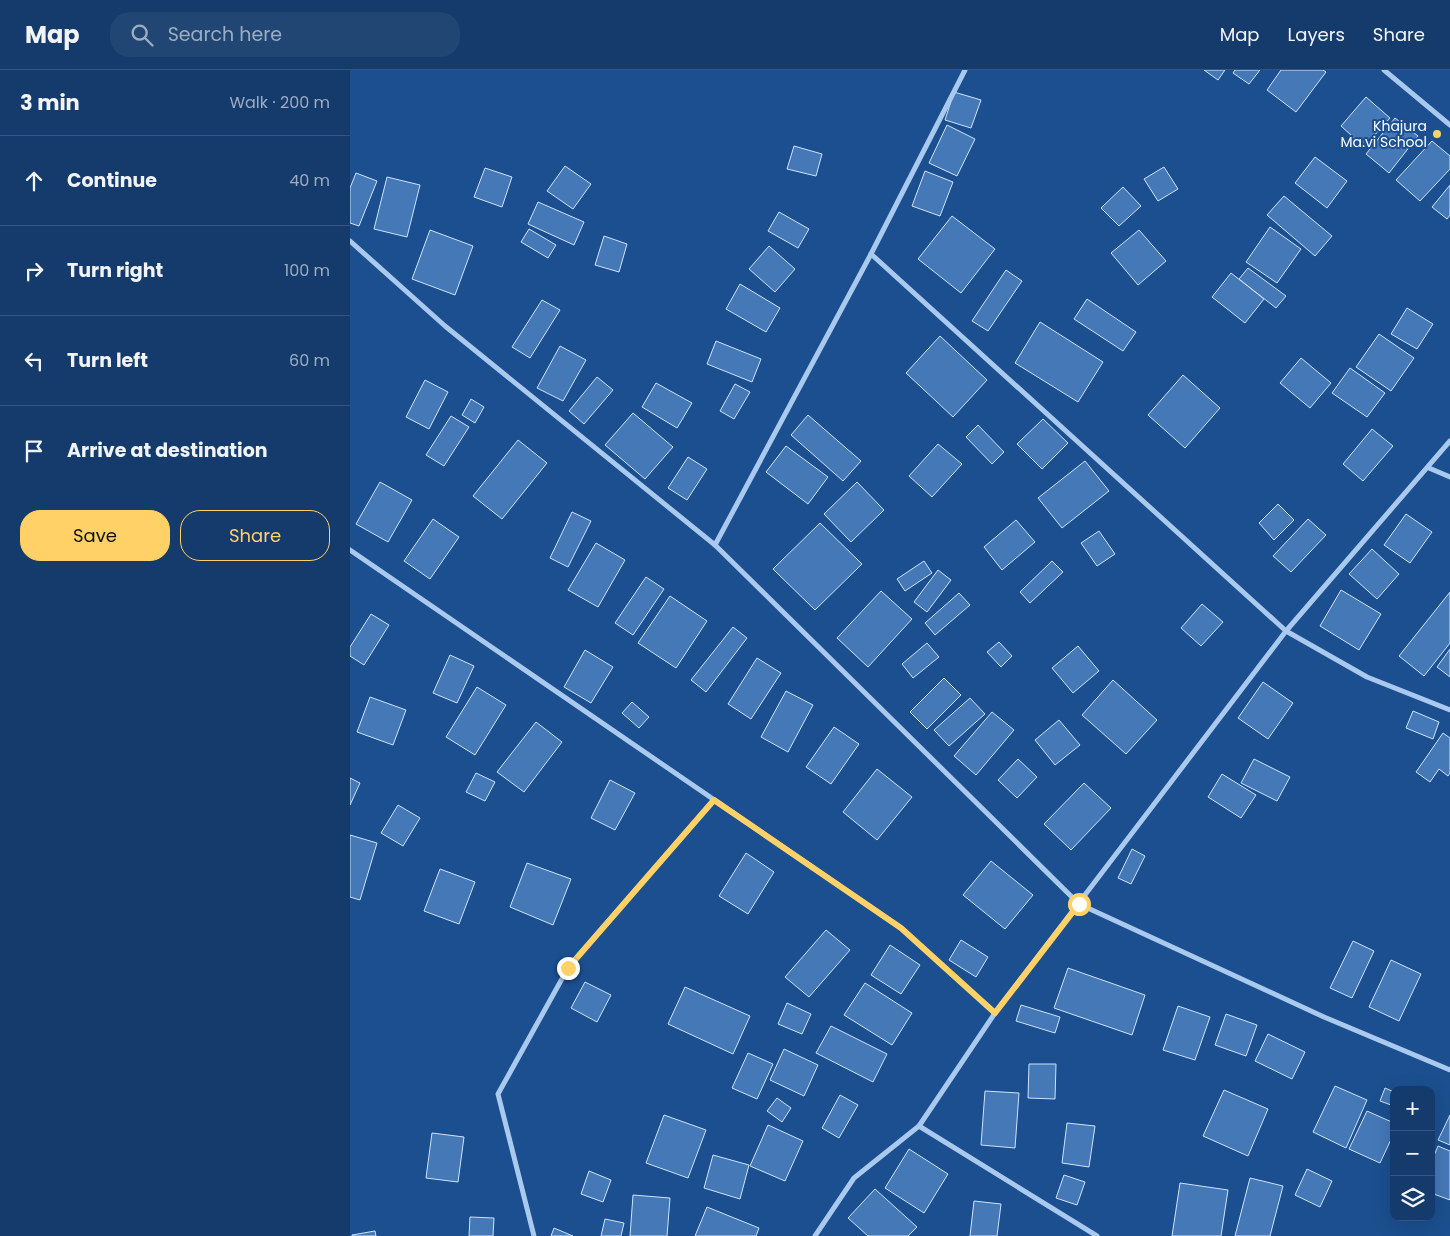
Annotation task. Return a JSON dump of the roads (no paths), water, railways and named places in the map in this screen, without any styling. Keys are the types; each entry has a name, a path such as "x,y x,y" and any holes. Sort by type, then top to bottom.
{"street":[{"path":"715,545 871,254 965,70"},
{"path":"1384,70 1450,125"},
{"path":"350,241 445,326 715,545 1079,904 1324,1017 1450,1070"},
{"path":"871,254 1286,631 1367,677 1450,710"},
{"path":"815,1236 854,1178 920,1126 995,1013 1286,631 1429,468 1450,441"},
{"path":"1429,468 1450,477"},
{"path":"350,550 901,928 995,1013"},
{"path":"534,1236 498,1094 568,968 714,800"},
{"path":"920,1126 1097,1236"}],"place":[{"name":"Khajura Ma.vi School","path":"1437,134"}]}
